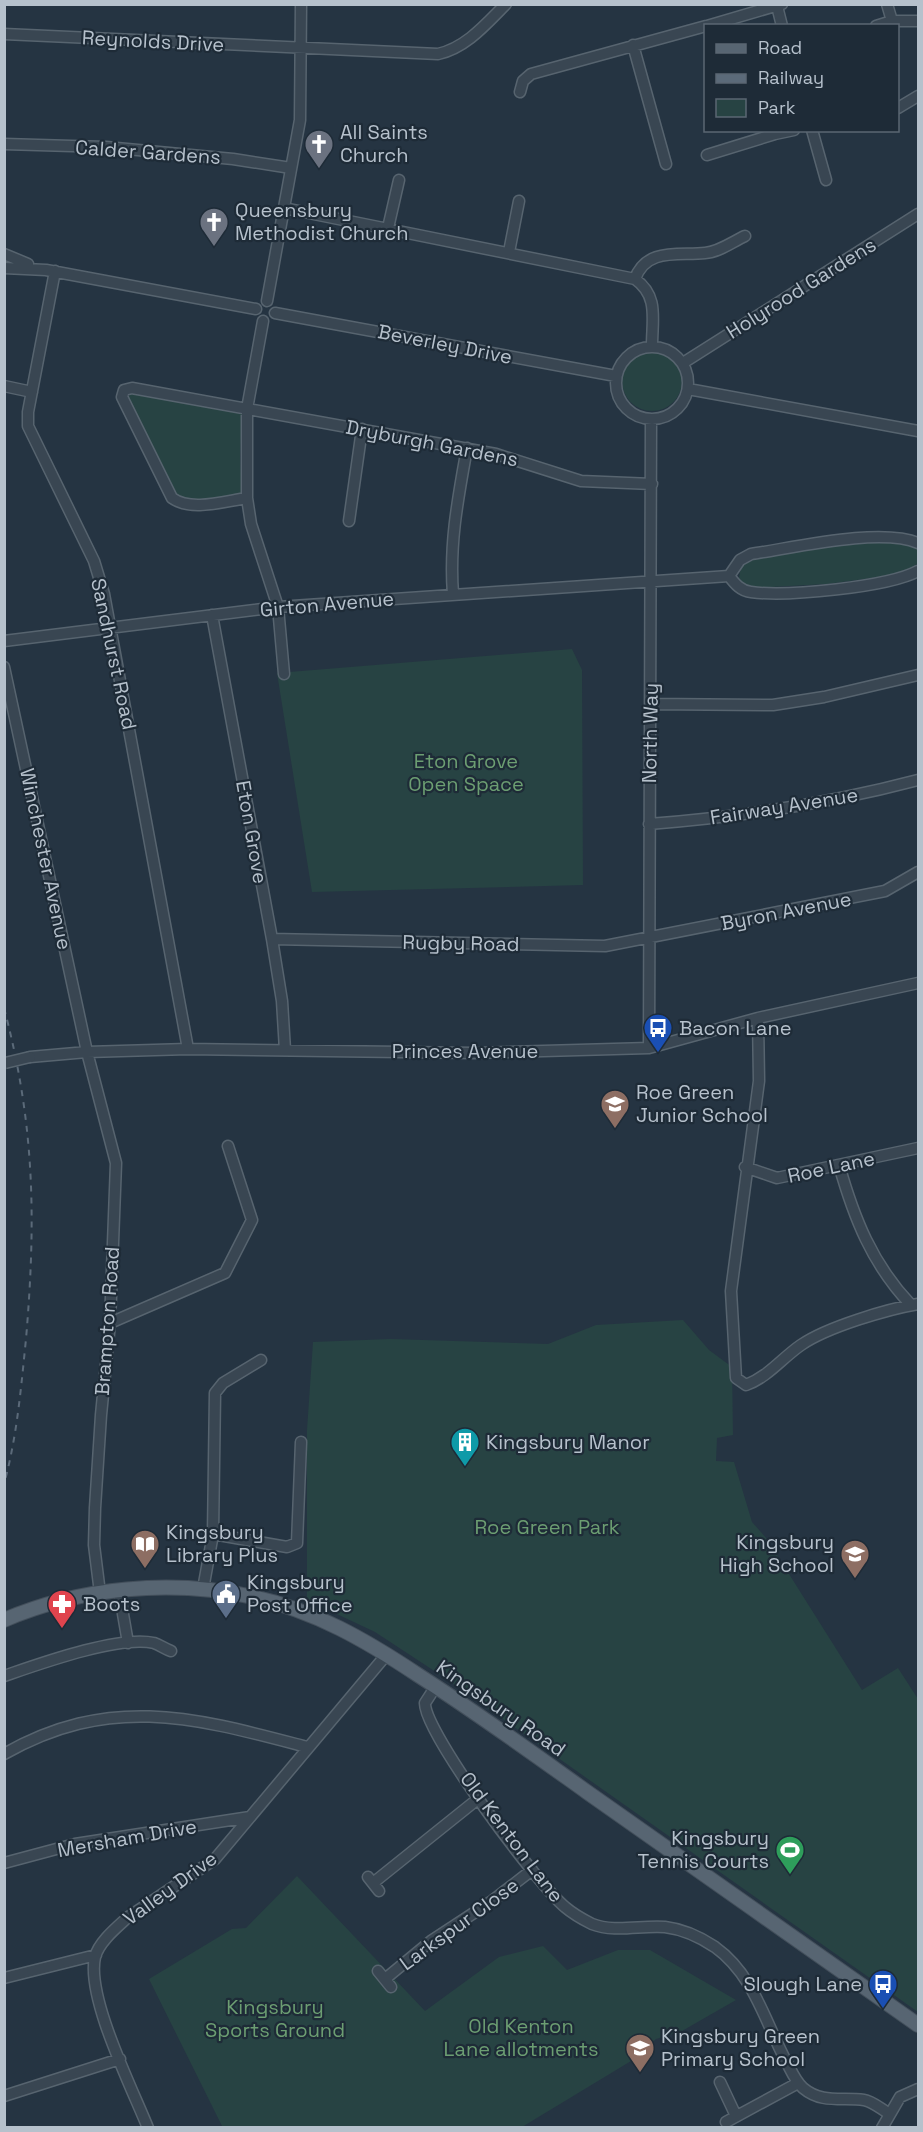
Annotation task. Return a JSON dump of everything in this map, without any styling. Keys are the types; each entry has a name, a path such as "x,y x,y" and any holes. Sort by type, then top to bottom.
{"main road":[{"name":"Kingsbury Road","path":"4,1620 44,1606 100,1593 154,1588 203,1589 253,1597 282,1605 345,1630 436,1686 918,2025"}],"street":[{"path":"267,302 300,120 302,4"},
{"name":"Reynolds Drive","path":"4,34 438,54 452,51 464,43 506,4"},
{"path":"887,4 892,21"},
{"path":"713,24 779,5 783,24"},
{"path":"882,24 892,21 918,21"},
{"path":"520,92 524,81 531,75 704,27"},
{"path":"633,45 666,164"},
{"path":"899,107 918,96"},
{"path":"707,155 775,132"},
{"path":"813,132 826,180"},
{"name":"Calder Gardens","path":"4,144 106,147 233,159 291,168"},
{"path":"388,228 399,180"},
{"path":"509,252 519,201"},
{"path":"284,208 635,279 647,287 652,296 652,346"},
{"name":"Holyrood Gardens","path":"683,363 918,214"},
{"path":"635,279 645,261 659,256 705,253 745,236"},
{"path":"4,254 50,270"},
{"path":"4,268 50,270 256,309"},
{"name":"Sandhurst Road","path":"50,270 28,426 94,561 111,627 188,1049"},
{"path":"267,302 273,305 275,313 271,319 263,321 257,316 256,309 260,303 267,302"},
{"name":"Beverley Drive","path":"275,313 616,376"},
{"path":"263,321 247,409 247,498 251,524 278,607 284,674"},
{"path":"652,346 670,350 683,363 688,376 688,389 681,406 668,416 651,419 637,416 624,407 616,389 616,376 625,358 640,348 652,346"},
{"path":"4,386 32,392"},
{"name":"Dryburgh Gardens","path":"247,498 189,505 179,503 172,498 122,397 124,390 132,388 467,448 527,462 581,481 652,484"},
{"path":"688,389 918,431"},
{"name":"North Way","path":"650,1048 648,939 651,419"},
{"path":"349,521 362,429"},
{"path":"453,594 450,560 452,532 467,448"},
{"path":"918,543 898,538 864,538 751,554 740,560 729,576 741,589 750,592 798,591 862,585 918,571"},
{"name":"Girton Avenue","path":"4,641 278,607 729,576"},
{"name":"Eton Grove","path":"212,615 272,939 282,1001 285,1050"},
{"name":"Winchester Avenue","path":"4,667 87,1052"},
{"path":"650,704 773,705 825,697 918,675"},
{"name":"Fairway Avenue","path":"649,824 722,817 876,791 918,780"},
{"name":"Byron Avenue","path":"648,939 885,891 918,872"},
{"name":"Rugby Road","path":"272,939 605,946 648,939"},
{"name":"Princes Avenue","path":"5,1063 30,1057 87,1052 188,1049 474,1053 650,1048 758,1018 918,983"},
{"path":"758,1018 759,1081 745,1167 731,1291 736,1378 746,1385 760,1380 811,1340 837,1328 915,1305"},
{"name":"Brampton Road","path":"87,1052 116,1164 111,1323 101,1414 95,1508 94,1545 100,1593"},
{"path":"111,1323 225,1273 252,1220 228,1146"},
{"name":"Roe Lane","path":"745,1167 777,1178 918,1148"},
{"path":"839,1165 851,1209 873,1256 894,1287 915,1305"},
{"path":"203,1589 213,1534 215,1393 223,1383 261,1360"},
{"path":"213,1534 282,1546 297,1543 301,1442"},
{"path":"119,1591 128,1643"},
{"path":"4,1676 95,1649 128,1643 153,1643 171,1651"},
{"name":"Valley Drive","path":"96,1954 114,1929 127,1918 215,1859 387,1654"},
{"name":"Old Kenton Lane","path":"436,1686 425,1703 425,1712 479,1798 532,1870 565,1907 592,1923 607,1928 664,1927 692,1934 715,1947 746,1978 798,2083"},
{"path":"4,1754 41,1736 78,1724 148,1715 180,1717 307,1747"},
{"path":"374,1884 479,1798"},
{"name":"Mersham Drive","path":"4,1863 75,1844 250,1817"},
{"name":"Larkspur Close","path":"385,1979 431,1941 492,1901 532,1870"},
{"path":"4,1978 96,1954 94,1987 148,2127"},
{"path":"4,2096 120,2059"},
{"path":"720,2082 731,2119 798,2083 822,2099 865,2100 888,2113"},
{"path":"882,2127 888,2113 900,2097 918,2089"}],"green space":[{"path":"652,351 669,356 677,364 682,381 677,398 669,406 652,411 635,406 627,398 622,381 627,364 635,356"},
{"path":"133,392 237,410 242,414 240,457 242,492 239,496 189,502 177,497 129,401 129,396"},
{"path":"865,542 913,544 918,548 918,562 913,569 894,575 827,584 753,588 744,584 739,578 741,566 753,557"},
{"name":"Eton Grove Open Space","path":"572,649 582,670 583,885 312,892 277,673"},
{"name":"Roe Green Park","path":"683,1320 709,1350 732,1367 733,1435 717,1438 716,1461 734,1462 752,1522 767,1539 862,1690 898,1668 918,1699 918,2012 442,1676 375,1632 307,1600 307,1430 313,1342 391,1339 548,1344 596,1325"},
{"path":"297,1876 425,2011 499,1957 543,1946 567,1970 618,1950 650,1950 736,2000 682,2031 656,2039 636,2058 522,2127 223,2128 149,1979 232,1929 246,1928"}],"railway":[{"path":"4,1008 22,1092 32,1213 24,1357 15,1430 4,1484"}],"place":[{"name":"All Saints Church","path":"319,170"},
{"name":"Queensbury Methodist Church","path":"214,248"},
{"name":"Bacon Lane","path":"658,1054"},
{"name":"Roe Green Junior School","path":"615,1130"},
{"name":"Kingsbury Manor","path":"465,1468"},
{"name":"Kingsbury Library Plus","path":"145,1570"},
{"name":"Kingsbury High School","path":"855,1580"},
{"name":"Kingsbury Post Office","path":"226,1620"},
{"name":"Boots","path":"62,1630"},
{"name":"Kingsbury Tennis Courts","path":"790,1876"},
{"name":"Slough Lane","path":"883,2010"},
{"name":"Kingsbury Green Primary School","path":"640,2074"}],"park label":[{"name":"Kingsbury Sports Ground","path":"275,2018"},
{"name":"Old Kenton Lane allotments","path":"521,2038"}]}
